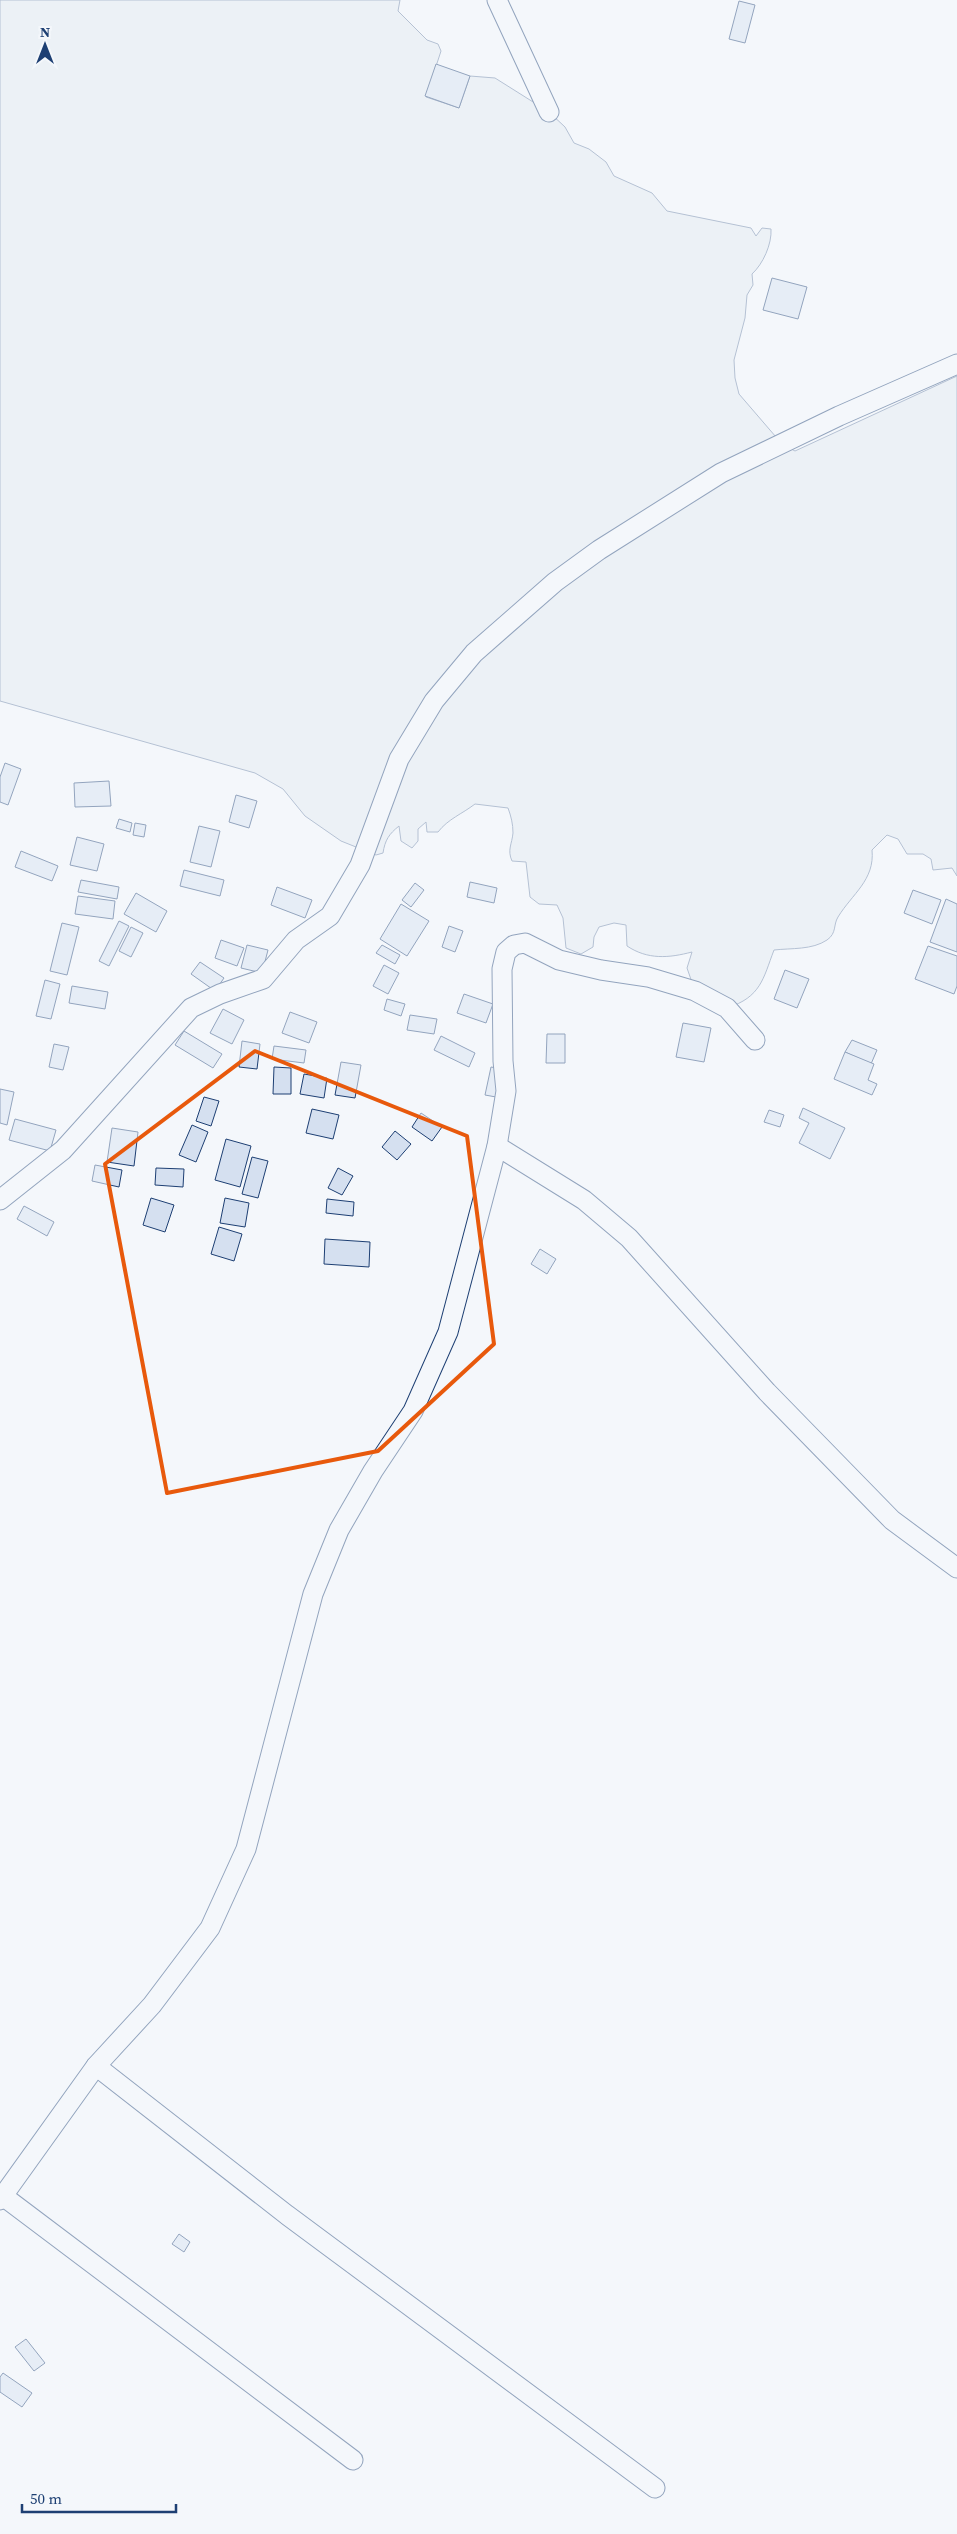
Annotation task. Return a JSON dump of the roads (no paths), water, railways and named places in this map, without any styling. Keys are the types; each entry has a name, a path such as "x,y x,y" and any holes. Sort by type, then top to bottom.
{"street":[{"path":"497,0 549,112"},
{"path":"0,1200 63,1150 191,1008 220,994 264,979 296,940 330,916 360,865 399,759 416,728 458,670 555,582 599,550 721,473 839,416 957,364"},
{"path":"353,2460 2,2198 52,2123 96,2066 152,2005 210,1928 246,1849 313,1594 339,1530 373,1472 413,1411 448,1332 497,1146 506,1091 503,1061 502,969 506,952 514,944 525,943 559,960 601,970 648,977 695,991 727,1008 755,1040"},
{"path":"497,1146 584,1200 629,1238 767,1392 892,1520 957,1568"},
{"path":"96,2066 287,2215 655,2488"}]}
